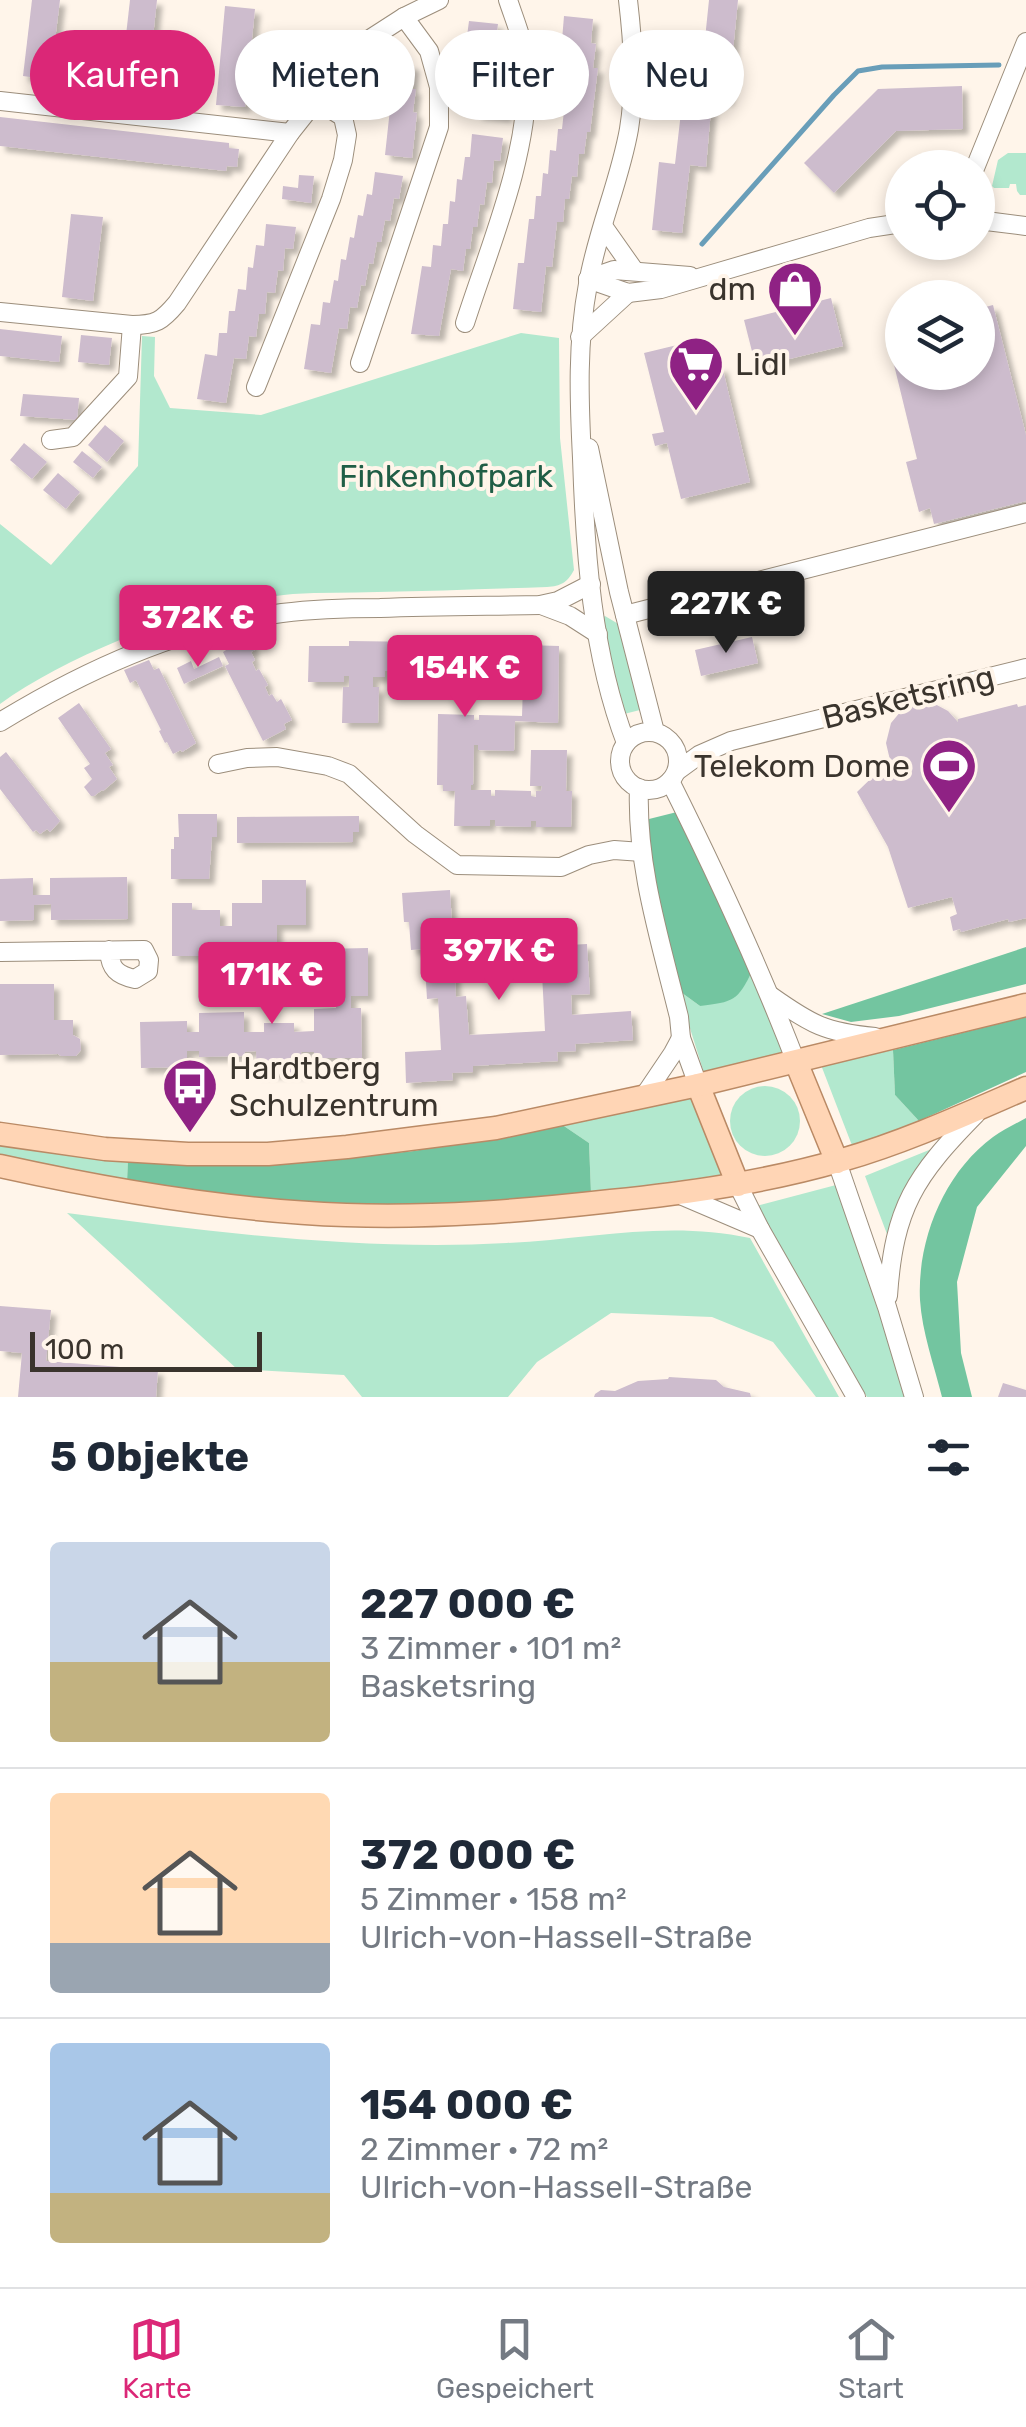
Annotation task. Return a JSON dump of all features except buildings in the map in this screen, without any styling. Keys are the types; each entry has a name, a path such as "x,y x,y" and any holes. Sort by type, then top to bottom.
{"main road":[{"path":"0,1134 105,1149 188,1154 268,1154 347,1147 496,1128 698,1085 1026,1005"},
{"path":"796,1062 837,1162"},
{"path":"698,1085 738,1184"},
{"path":"0,1166 198,1202 344,1215 514,1212 677,1194 837,1162 1026,1088"}],"street":[{"path":"384,30 440,0"},
{"path":"465,323 513,173 524,123 527,73 523,45 508,0"},
{"path":"626,743 608,685 598,634 583,494 579,399 580,337 588,279 628,131 633,97 634,48 628,0"},
{"path":"360,363 439,127 439,87 428,51 404,17"},
{"path":"982,150 1026,42"},
{"path":"0,101 290,134"},
{"path":"0,312 140,325 164,319 301,120"},
{"path":"256,388 331,199 347,135 343,120"},
{"path":"995,222 1026,226"},
{"path":"603,226 634,270"},
{"path":"588,279 628,293 660,290 885,226"},
{"path":"588,279 614,270 700,277"},
{"path":"580,337 628,293"},
{"path":"51,440 73,437 128,378 140,325"},
{"path":"579,399 625,615 655,732"},
{"path":"592,590 608,608 625,615 1026,513"},
{"path":"0,722 111,663 245,619 322,609 540,605 592,590"},
{"path":"540,605 570,616 598,634"},
{"name":"Basketsring","path":"673,776 700,755 731,741 1026,668"},
{"path":"655,732 672,742 678,761 673,776 656,789 639,788 625,777 620,760 626,743 639,734 655,732"},
{"name":"Basketsring","path":"672,742 731,741"},
{"path":"218,764 276,758 328,766 350,774 415,834 457,865 561,866 614,850 642,852"},
{"path":"673,776 796,1062"},
{"path":"639,788 642,852 681,1038 698,1085"},
{"path":"0,952 109,950"},
{"path":"770,996 810,1024 837,1033 886,1038"},
{"path":"644,1096 681,1038"},
{"path":"888,1306 894,1244 910,1194 934,1158 982,1107"},
{"path":"837,1162 888,1306 914,1397"},
{"path":"738,1184 856,1397"},
{"path":"677,1194 760,1229"}],"green space":[{"path":"1008,153 1026,153 1026,195 1020,195 1016,184 995,188 998,160"},
{"name":"Finkenhofpark","path":"521,333 559,338 560,438 574,570 563,583 547,587 304,593 219,607 101,648 0,704 0,524 51,565 138,466 142,336 155,337 154,376 170,408 261,415"},
{"path":"602,618 620,625 644,709 620,715"},
{"path":"677,812 752,971 738,994 720,1003 700,1006 678,990 651,867 645,820"},
{"path":"1026,947 1026,984 899,1016 851,1022 822,1014"},
{"path":"752,971 786,1054 704,1073 678,990 700,1006"},
{"path":"1026,1017 1026,1072 919,1121 895,1095 893,1050"},
{"path":"893,1050 895,1095 919,1121 853,1148 821,1065"},
{"path":"765,1086 790,1096 800,1121 790,1146 765,1156 740,1146 730,1121 740,1096"},
{"path":"691,1096 721,1175 591,1193 589,1143 561,1124"},
{"path":"1026,1118 1026,1146 977,1207 957,1282 961,1353 972,1397 942,1397 920,1300 923,1254 929,1232 961,1169 993,1137"},
{"path":"561,1124 589,1143 591,1193 370,1205 248,1197 127,1182 128,1160 277,1165 414,1151"},
{"path":"0,1144 128,1160 127,1182 0,1159"},
{"path":"934,1148 901,1195 887,1234 865,1176"},
{"path":"836,1185 904,1397 867,1397 756,1206"},
{"path":"67,1213 342,1242 452,1245 659,1231 750,1238 839,1397 816,1397 773,1342 712,1317 611,1313 537,1362 508,1397 362,1397 344,1375 237,1369"}],"waterway":[{"path":"702,244 858,71 999,65"}],"place":[{"name":"dm","path":"795,338"},
{"name":"Lidl","path":"696,413"},
{"name":"Telekom Dome","path":"949,815"},
{"name":"Hardtberg Schulzentrum","path":"190,1135"}]}
